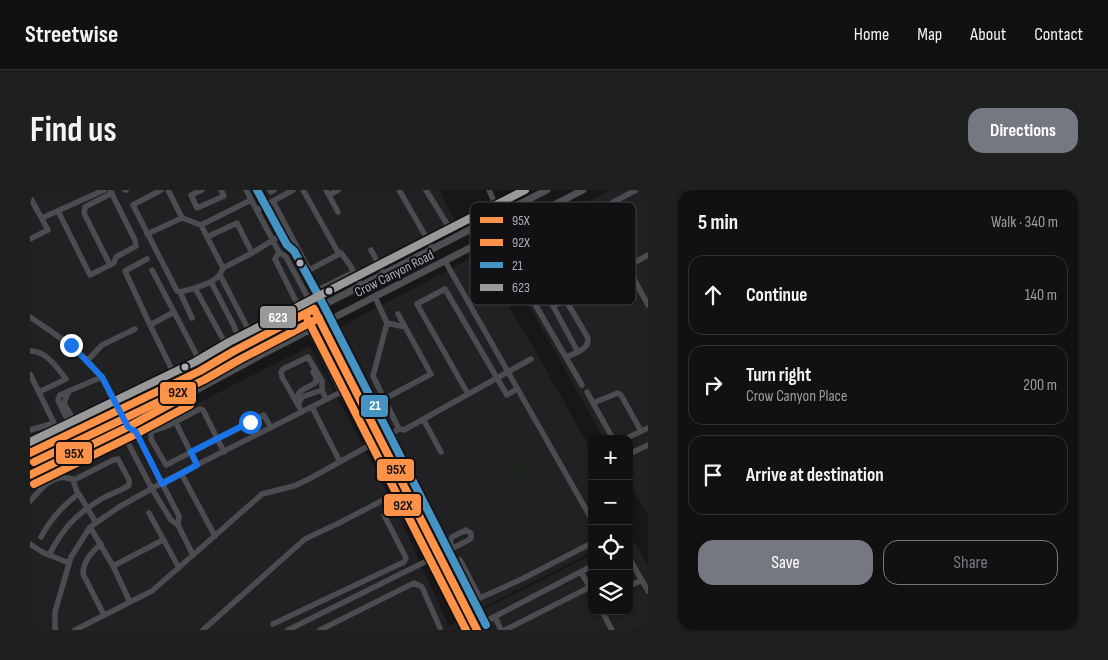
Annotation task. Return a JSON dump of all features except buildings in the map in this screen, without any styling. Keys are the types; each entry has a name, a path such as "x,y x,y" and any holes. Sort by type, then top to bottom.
{"main road":[{"name":"Crow Canyon Road","path":"524,202 547,190"},
{"name":"Crow Canyon Road","path":"560,202 583,190"},
{"name":"Crow Canyon Road","path":"30,453 178,382 234,350 470,230"},
{"name":"Crow Canyon Road","path":"30,474 128,427 261,354 470,248"}],"street":[{"path":"42,218 104,190"},
{"path":"161,190 133,204 192,318"},
{"path":"168,190 182,218 201,225 223,268"},
{"path":"202,190 191,195 197,208 224,196 221,190"},
{"path":"246,190 279,252 286,257 322,324 439,555 474,629 588,568"},
{"path":"257,210 293,190"},
{"path":"303,190 339,254 343,254 361,286"},
{"path":"338,190 328,192 338,212"},
{"path":"399,190 433,249"},
{"path":"426,190 447,224"},
{"path":"489,190 494,202"},
{"path":"614,202 636,190"},
{"path":"58,211 90,274 110,266 114,264 116,257 136,246 135,240 111,191 85,207 84,213 110,266"},
{"path":"30,196 48,230 30,239"},
{"path":"201,225 252,200"},
{"path":"273,202 308,268 307,272 312,287 322,288 354,272"},
{"path":"147,234 182,218"},
{"path":"208,238 238,223 252,253"},
{"path":"180,292 211,282 220,275 223,268 288,231"},
{"path":"371,250 384,274"},
{"path":"279,252 275,259 341,392 358,420 394,494 465,630"},
{"path":"308,268 311,269 339,254"},
{"path":"636,262 648,255"},
{"path":"147,259 125,271 178,382"},
{"path":"445,261 588,513"},
{"path":"152,270 204,368"},
{"path":"220,275 254,340"},
{"path":"196,288 224,341 230,339 237,335 211,282"},
{"path":"636,283 648,305"},
{"path":"468,394 417,304 445,289 507,395 517,389"},
{"path":"375,297 387,323 373,376 399,429"},
{"path":"536,305 582,385"},
{"path":"566,357 585,348 588,344 588,338 569,305"},
{"path":"541,313 553,306 578,352"},
{"path":"150,325 174,312"},
{"path":"384,399 431,374 398,314"},
{"path":"30,318 71,345 102,377 118,411 128,427 136,432 179,516 178,525"},
{"path":"387,323 405,327"},
{"path":"87,361 102,345 135,329"},
{"path":"230,339 234,350"},
{"path":"30,351 44,355 57,366 66,379 39,392"},
{"path":"302,412 281,372 283,369 308,357 322,381 322,390 326,399"},
{"path":"298,406 297,394 316,382 316,377 305,358"},
{"path":"73,630 152,591 262,494 294,486 399,429 404,430 531,359"},
{"path":"30,374 54,424 30,430"},
{"path":"80,429 64,404 70,391 102,377"},
{"path":"298,406 302,397 322,390"},
{"path":"55,630 54,612 71,557 90,527 119,507 152,489 341,392"},
{"path":"586,392 611,435"},
{"path":"593,403 618,393 621,394 640,431"},
{"path":"312,407 340,462"},
{"path":"224,452 218,439 204,410 200,409 153,431 150,436 166,465 218,439 264,415 271,428"},
{"path":"423,419 441,452"},
{"path":"175,421 197,465"},
{"path":"128,427 125,437 152,489 171,520 178,525 193,555"},
{"path":"632,435 648,428"},
{"path":"633,452 648,446"},
{"path":"30,501 54,480 63,477 73,480 113,460 118,459 129,480 130,485 98,500 88,509 77,515 59,536 49,555"},
{"path":"182,473 215,536"},
{"path":"73,480 78,495 96,523"},
{"path":"203,630 305,539 394,494"},
{"path":"41,537 47,525 60,509 78,495"},
{"path":"149,513 179,568"},
{"path":"273,624 404,562 406,558 384,515"},
{"path":"90,527 113,566 130,602"},
{"path":"113,566 163,540"},
{"path":"30,544 49,555 69,563"},
{"path":"101,544 90,556 83,569 83,574 104,616"},
{"path":"460,560 480,598 588,545"},
{"path":"288,630 453,548"},
{"path":"633,569 648,590"},
{"path":"581,572 588,583"},
{"path":"633,584 642,580"},
{"path":"320,630 414,584 422,588 440,628"},
{"path":"505,630 588,589"},
{"path":"604,615 612,630"},
{"path":"495,617 501,630"}],"shaded area":[{"path":"30,190 440,190 458,227 126,396 36,440 30,441"},
{"path":"610,190 648,190 648,515 633,490 633,435 602,435 529,305 636,305 636,202 587,202"},
{"path":"470,259 470,305 509,305 588,445 588,554 477,610 333,337 334,330"},
{"path":"310,346 392,501 449,626 588,557 588,615 633,615 633,539 648,565 648,630 30,630 30,489"},
{"path":"524,460 530,471 510,482 504,470"}],"transit line":[{"name":"21","path":"257,190 287,245 294,251 323,304 486,625"},
{"name":"623","path":"502,202 525,190"},
{"name":"623","path":"30,442 195,362 229,342 470,218"},
{"name":"95X","path":"314,309 477,630"},
{"name":"95X","path":"30,453 200,371 314,309"},
{"name":"92X","path":"305,314 466,630"},
{"name":"92X","path":"34,462 204,380 319,318"},
{"name":"95X","path":"30,475 128,427 185,396"},
{"name":"92X","path":"34,484 190,405"}],"route":[{"path":"71,345 102,377 118,411 128,427 136,432 162,484 197,465 191,452 250,422"}]}
